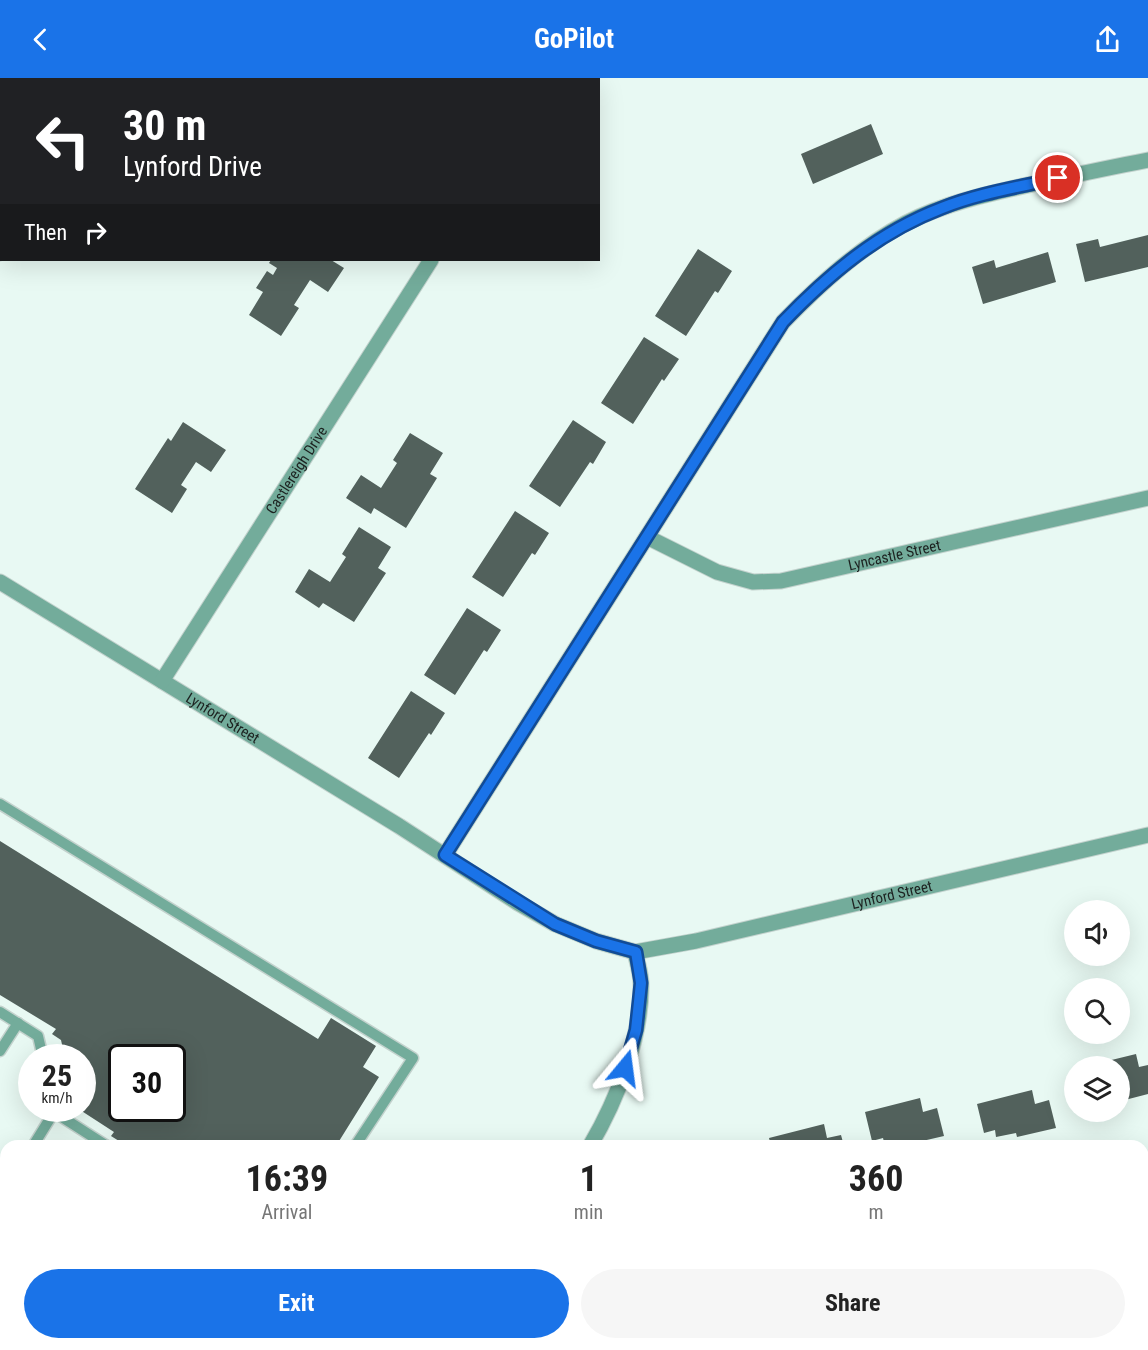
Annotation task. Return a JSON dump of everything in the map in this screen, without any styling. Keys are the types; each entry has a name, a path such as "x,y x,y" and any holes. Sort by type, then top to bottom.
{"street":[{"path":"445,855 783,322 815,289 859,252 907,223 943,207 991,193 1148,160"},
{"name":"Castlereigh Drive","path":"162,681 430,261"},
{"name":"Lyncastle Street","path":"647,537 717,572 753,582 781,581 1148,498"},
{"name":"Lynford Street","path":"0,582 555,924 596,941 636,952 696,941 1148,835"},
{"path":"593,1140 620,1086 636,1030 641,983 636,952"}],"lane":[{"path":"0,804 413,1058 359,1140"},
{"path":"0,1012 38,1036 40,1044"},
{"path":"0,1051 18,1023"},
{"path":"36,1140 47,1122"},
{"path":"72,1122 98,1140"}],"building":[{"path":"871,124 883,154 813,184 801,154"},
{"path":"1148,235 1148,267 1085,282 1076,244 1098,239 1100,247"},
{"path":"698,249 732,271 718,293 715,291 686,336 655,316"},
{"path":"1048,252 1056,282 983,304 972,267 994,260 996,268"},
{"path":"270,261 333,261 344,268 328,292 310,280 294,305 299,308 281,336 249,315 263,292 256,288 267,271 273,275 277,268 269,263"},
{"path":"644,337 679,359 664,381 662,379 633,424 601,403"},
{"path":"573,420 606,442 593,464 590,462 560,507 529,486"},
{"path":"183,422 226,450 211,472 196,462 181,485 187,489 172,513 135,489 168,438 171,441"},
{"path":"410,433 443,453 430,474 437,478 406,528 374,508 371,514 346,498 361,475 381,488 397,463 393,460"},
{"path":"515,511 549,533 535,555 532,553 503,597 472,577"},
{"path":"359,527 391,547 378,568 386,573 354,622 323,603 319,608 295,592 309,569 330,582 346,557 342,554"},
{"path":"467,608 501,630 487,652 484,650 455,695 424,675"},
{"path":"411,691 445,713 399,778 368,758"},
{"path":"0,841 318,1039 331,1018 376,1046 363,1067 379,1077 340,1140 117,1140 111,1136 114,1132 96,1120 96,1044 62,1044 61,1040 52,1034 56,1029 0,995"},
{"path":"1136,1054 1139,1067 1148,1065 1148,1094 1130,1099 1130,1056 1128,1056"},
{"path":"1032,1090 1035,1104 1049,1100 1056,1128 1017,1137 1016,1133 996,1137 995,1130 984,1133 977,1104"},
{"path":"920,1098 923,1112 937,1108 944,1136 927,1140 884,1140 883,1138 872,1140 865,1112"},
{"path":"824,1124 827,1138 841,1135 842,1140 770,1140 769,1138"}],"route":[{"path":"625,1068 636,1030 641,983 636,952 596,941 555,924 518,903 445,855 783,322 815,289 859,252 907,223 943,207 991,193 1058,178"}]}
